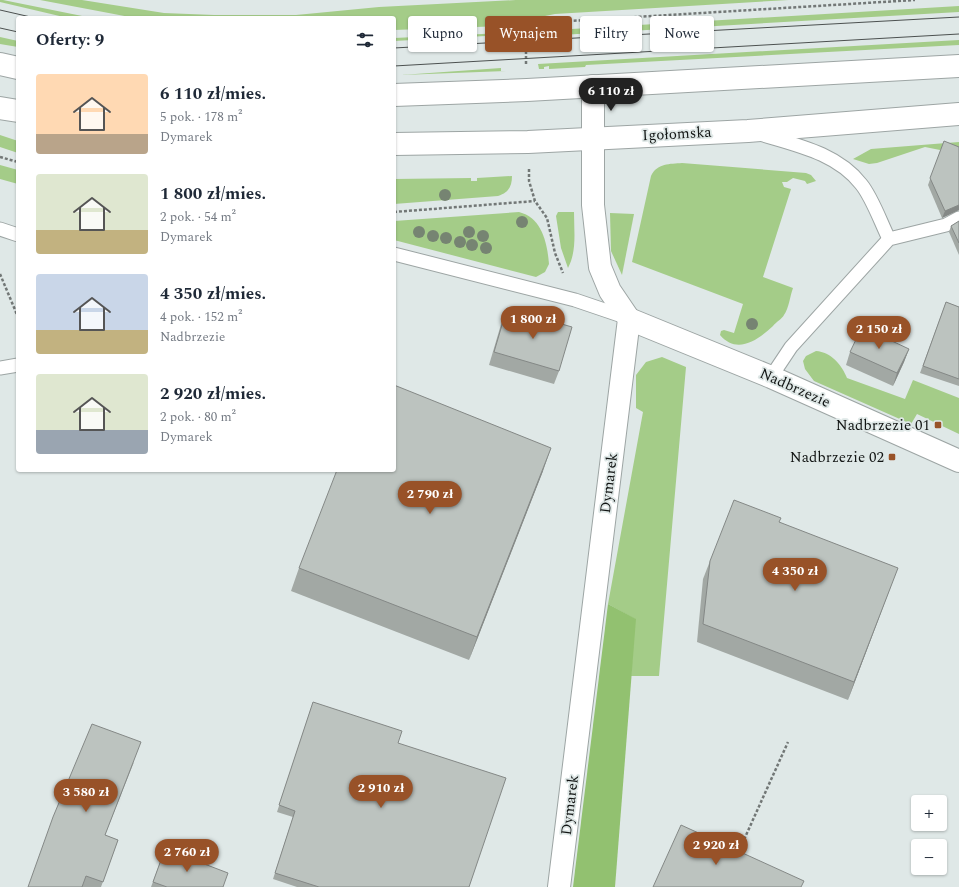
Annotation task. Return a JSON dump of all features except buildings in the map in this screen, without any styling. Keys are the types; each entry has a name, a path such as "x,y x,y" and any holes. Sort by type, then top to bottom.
{"street":[{"path":"0,64 16,68"},
{"path":"396,94 593,86 959,66"},
{"path":"593,86 593,205 600,267 610,291 629,319"},
{"path":"0,108 16,111"},
{"name":"Igołomska","path":"396,144 528,142 748,131 959,114"},
{"name":"Nadbrzezie","path":"629,319 771,377 959,462"},
{"name":"Dymarek","path":"559,887 629,319"}],"lane":[{"path":"748,131 822,154 844,166 862,185 889,239"},
{"path":"771,377 791,347 889,239 946,225 959,218"},
{"path":"0,229 16,234"},
{"path":"396,255 574,300 629,319"},
{"path":"0,368 16,365"}],"path":[{"path":"526,65 526,28 535,29 554,22 915,0"},
{"path":"0,157 16,161"},
{"path":"528,173 535,201 547,218 555,253 563,273"},
{"path":"396,212 535,201"},
{"path":"0,274 16,312"},
{"path":"737,857 788,742"}],"green space":[{"path":"0,0 3,0 82,16 60,16 0,2"},
{"path":"40,0 82,0 164,13 214,15 296,15 379,7 516,0 789,0 555,14 545,16 485,16 485,27 477,27 477,16 408,16 408,29 396,30 396,16 124,16"},
{"path":"959,6 959,12 714,26 714,21"},
{"path":"650,24 650,30 642,30 642,25"},
{"path":"572,29 580,29 580,34 572,34"},
{"path":"477,34 485,34 485,36 477,36"},
{"path":"0,37 16,41 16,47 0,44"},
{"path":"408,37 408,40 396,41 396,38"},
{"path":"959,40 959,45 586,65 585,67 549,69 549,66 544,67 544,69 539,69 538,64"},
{"path":"501,68 501,71 506,71 401,75"},
{"path":"0,135 16,140 16,152 0,147"},
{"path":"959,142 959,154 942,148 940,150 925,147 877,163 869,164 853,159 871,149"},
{"path":"682,163 806,173 811,175 816,181 807,184 805,181 793,178 787,182 782,182 784,187 791,189 763,277 793,288 787,309 783,316 761,336 747,343 740,345 733,344 720,335 721,331 724,330 734,333 743,304 632,262 651,176 660,166"},
{"path":"0,165 16,169 16,183 0,179"},
{"path":"512,176 509,189 498,196 396,204 396,179 471,178 471,181 477,181 477,178"},
{"path":"519,212 527,215 538,225 545,239 549,264 545,272 536,277 396,241 396,221"},
{"path":"558,212 574,212 574,248 568,268 561,248 556,216"},
{"path":"610,213 634,214 622,275 611,251"},
{"path":"816,351 826,354 835,360 842,368 847,378 905,399 913,380 959,398 959,434 917,414 911,424 814,381 805,369 803,361 806,356"},
{"path":"662,357 686,367 659,676 631,676 635,619 608,604 643,412 636,408 636,375 646,362"},
{"path":"608,604 636,619 615,887 573,887"}],"tram line":[{"path":"0,10 26,16"},
{"path":"396,48 959,17"},
{"path":"0,28 16,32"},
{"path":"396,66 959,34"}],"place":[{"name":"Nadbrzezie 01","path":"938,425"},
{"name":"Nadbrzezie 02","path":"892,457"}]}
